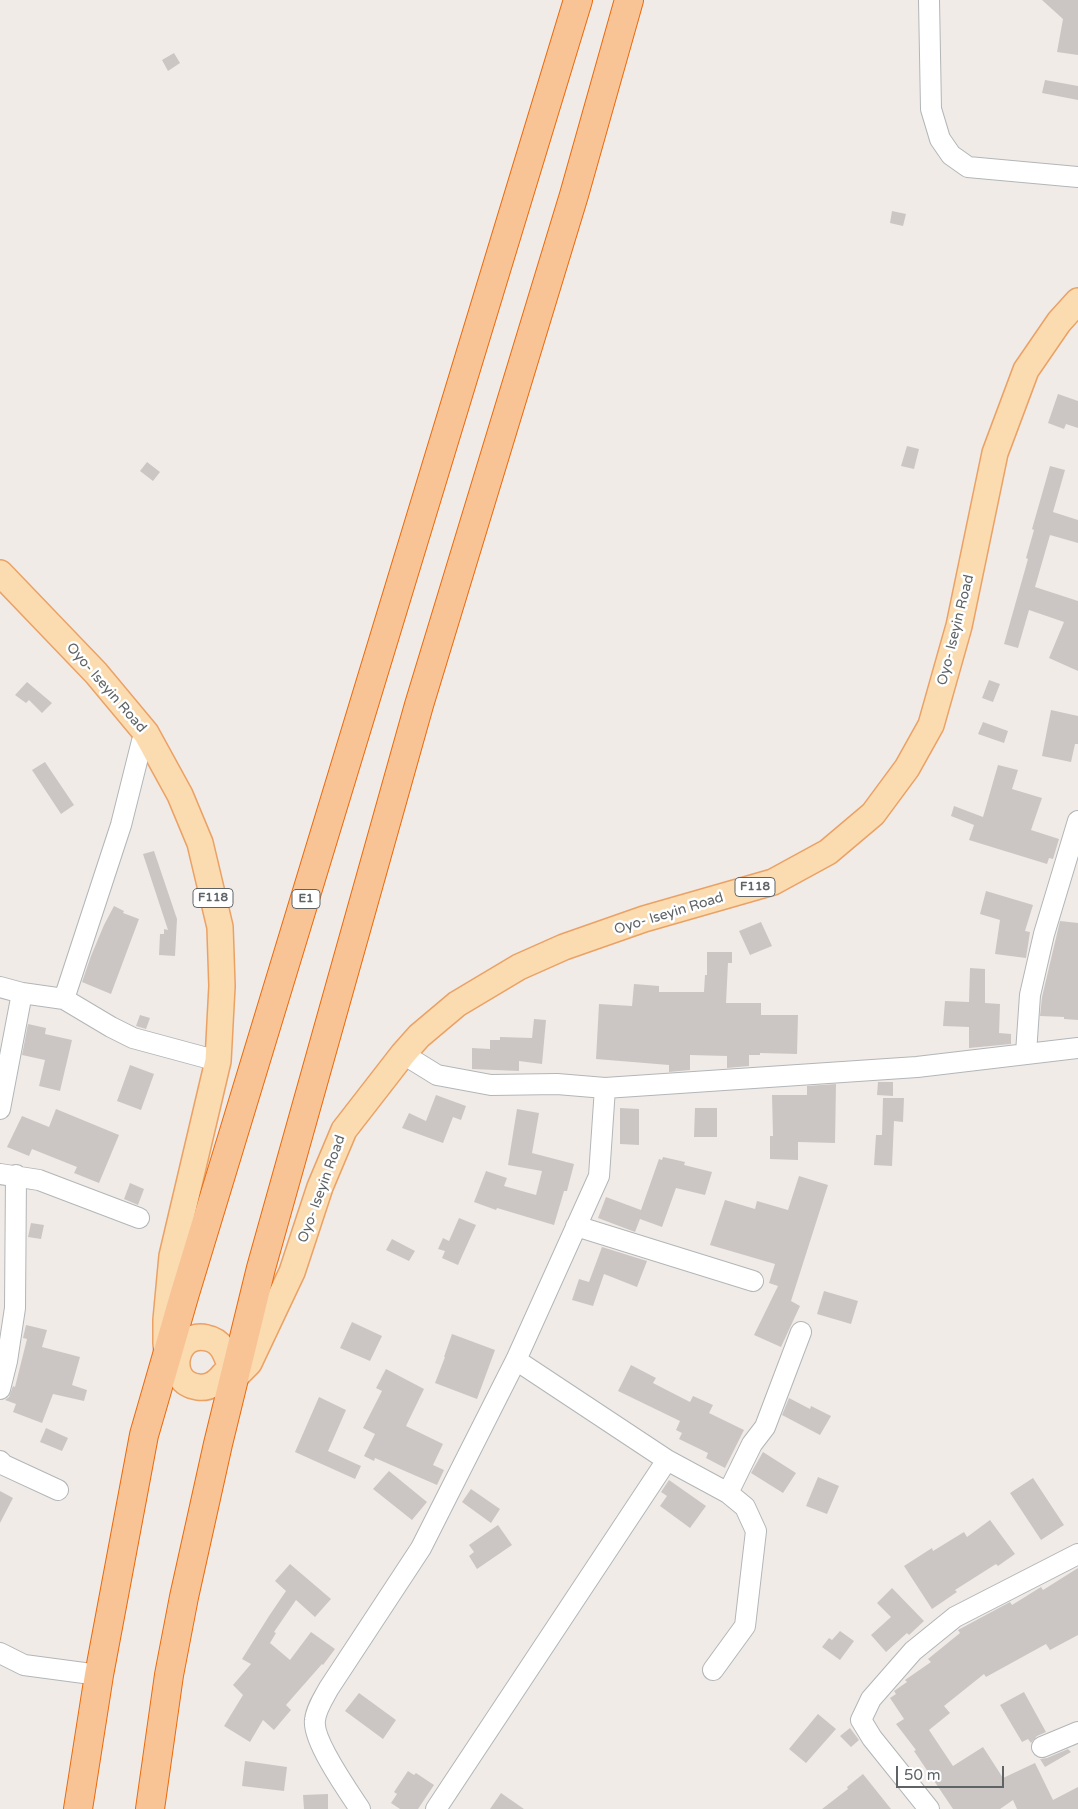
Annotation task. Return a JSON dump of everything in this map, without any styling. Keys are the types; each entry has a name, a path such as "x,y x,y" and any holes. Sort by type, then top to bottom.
{"highway":[{"name":"E1","path":"150,1809 169,1675 184,1597 209,1351 186,1293 578,0"},
{"name":"E1","path":"78,1809 98,1676 144,1435 209,1351 261,1268 419,705 574,195 629,0"}],"main road":[{"name":"Oyo- Iseyin Road","path":"0,573 96,673 146,733 180,796 200,843 220,927 222,986 218,1061 172,1256 168,1288 173,1314 209,1351 292,1272 320,1187 344,1130 402,1054 419,1036 457,1004 519,967 564,947 644,920 773,882 828,852 873,814 907,768 932,725 959,626 995,453 1026,370 1058,322 1078,301"}],"street":[{"path":"929,0 931,109 940,139 951,156 968,167 1078,177"},
{"path":"64,999 120,825 142,741"},
{"path":"1026,1053 1028,1013 1032,986 1046,924 1078,821"},
{"path":"0,987 22,993 64,999 133,1038 218,1061"},
{"path":"0,1109 22,993"},
{"path":"402,1054 437,1075 491,1085 557,1084 605,1088 917,1067 1078,1048"},
{"path":"360,1809 337,1775 316,1731 315,1720 318,1709 329,1688 421,1548 516,1360 599,1176 605,1088"},
{"path":"0,1388 7,1361 15,1308 8,1175 39,1180 139,1218"},
{"path":"576,1226 753,1281"},
{"path":"728,1493 752,1444 765,1427 801,1332"},
{"path":"516,1360 668,1460 728,1493 745,1507 756,1531 745,1626 713,1670"},
{"path":"436,1809 668,1460"},
{"path":"0,1462 58,1490"},
{"path":"929,1809 872,1738 861,1720 871,1698 914,1651 955,1618 1078,1554"},
{"path":"0,1654 24,1665 98,1676"},
{"path":"1042,1747 1078,1732"}],"building":[{"path":"1042,0 1078,0 1078,55 1057,52 1063,19"},
{"path":"174,53 180,63 168,71 162,60"},
{"path":"1045,80 1078,86 1078,100 1042,93"},
{"path":"892,211 906,214 903,226 890,223"},
{"path":"1058,394 1078,401 1078,428 1066,424 1064,429 1048,423"},
{"path":"907,446 919,449 914,469 901,466"},
{"path":"147,462 160,472 153,481 140,471"},
{"path":"1050,466 1065,470 1053,512 1078,520 1078,543 1050,535 1035,587 1078,601 1078,671 1049,658 1064,622 1029,610 1018,648 1004,644 1028,559 1026,558 1034,530 1032,529"},
{"path":"989,680 1000,684 993,702 982,698"},
{"path":"27,682 52,703 42,713 29,700 26,703 15,695"},
{"path":"1051,710 1078,716 1078,744 1075,744 1071,762 1042,756"},
{"path":"983,722 1008,731 1004,743 978,734"},
{"path":"45,762 74,805 61,814 32,770"},
{"path":"998,765 1018,770 1012,789 1042,798 1031,830 1059,839 1053,859 1049,858 1047,864 969,840 974,825 951,816 954,806 983,817"},
{"path":"154,851 177,919 175,956 159,955 160,934 164,934 164,929 168,930 143,854"},
{"path":"986,891 1033,905 1025,931 1030,932 1026,958 995,954 1000,920 980,914"},
{"path":"114,906 124,911 123,913 139,919 111,994 82,982 104,925"},
{"path":"1060,921 1078,923 1078,1020 1064,1019 1064,1017 1040,1016 1042,997"},
{"path":"761,922 772,946 750,955 739,931"},
{"path":"707,952 732,952 732,963 728,963 726,1003 761,1003 761,1015 798,1015 797,1054 760,1053 760,1055 749,1055 749,1066 727,1068 727,1056 690,1055 690,1070 669,1072 669,1065 596,1059 599,1004 632,1006 634,984 659,986 659,992 704,992 705,975 707,975"},
{"path":"970,968 985,969 985,1003 1000,1004 999,1033 1011,1034 1011,1044 969,1048 969,1027 943,1026 945,1001 969,1002"},
{"path":"140,1015 150,1018 146,1029 136,1026"},
{"path":"534,1019 546,1020 542,1064 519,1061 519,1071 472,1069 472,1048 490,1049 490,1040 500,1040 500,1037 532,1038"},
{"path":"28,1024 46,1028 45,1034 72,1040 60,1091 39,1086 45,1060 22,1055"},
{"path":"130,1065 154,1074 141,1110 117,1101"},
{"path":"878,1082 893,1082 893,1096 877,1095"},
{"path":"836,1084 835,1143 798,1142 798,1160 770,1159 770,1136 773,1136 772,1095 807,1095 807,1086"},
{"path":"436,1095 466,1106 461,1120 453,1117 443,1143 402,1128 409,1113 426,1121"},
{"path":"883,1098 904,1098 903,1122 894,1121 892,1166 874,1165 876,1135 882,1135"},
{"path":"620,1108 639,1109 639,1145 620,1144"},
{"path":"695,1108 717,1108 717,1137 694,1137"},
{"path":"56,1109 119,1135 99,1183 74,1173 77,1167 32,1149 29,1156 7,1147 22,1116 49,1127"},
{"path":"517,1109 539,1113 532,1153 574,1164 567,1191 564,1191 554,1225 497,1208 496,1210 474,1202 486,1171 507,1178 504,1186 536,1195 542,1171 508,1165"},
{"path":"663,1157 685,1162 684,1165 712,1172 705,1195 676,1188 662,1227 640,1219 635,1232 598,1218 606,1197 641,1210 659,1159 662,1160"},
{"path":"799,1176 828,1185 791,1301 800,1306 781,1347 754,1335 778,1286 769,1283 775,1264 710,1245 725,1200 755,1209 757,1201 788,1210"},
{"path":"130,1183 144,1189 138,1205 124,1199"},
{"path":"459,1218 476,1225 458,1265 442,1258 445,1251 438,1249 443,1238 449,1241"},
{"path":"31,1223 44,1225 41,1239 28,1237"},
{"path":"392,1239 415,1251 409,1261 386,1250"},
{"path":"602,1247 647,1261 637,1287 604,1274 593,1306 572,1300 579,1279 589,1282"},
{"path":"824,1291 858,1301 851,1324 817,1314"},
{"path":"352,1322 382,1336 370,1361 340,1348"},
{"path":"26,1325 47,1330 42,1347 80,1357 72,1385 87,1390 84,1401 53,1394 42,1423 13,1412 16,1404 5,1400 9,1397 13,1386 15,1387 27,1339 23,1338"},
{"path":"452,1334 495,1350 477,1399 435,1383"},
{"path":"631,1365 656,1378 653,1383 690,1402 693,1396 713,1405 709,1413 744,1430 725,1468 706,1458 708,1453 679,1439 682,1433 676,1430 680,1421 618,1391"},
{"path":"386,1369 424,1389 406,1426 443,1444 433,1465 444,1470 437,1485 375,1458 374,1461 364,1456 375,1434 363,1428 382,1391 376,1388"},
{"path":"319,1397 346,1410 328,1451 361,1466 355,1479 295,1452"},
{"path":"789,1398 810,1409 811,1406 831,1416 820,1435 782,1415"},
{"path":"46,1428 68,1438 62,1451 40,1442"},
{"path":"763,1452 796,1473 783,1493 751,1473"},
{"path":"389,1471 427,1502 412,1520 373,1489"},
{"path":"818,1477 839,1486 827,1514 806,1506"},
{"path":"1033,1478 1064,1525 1041,1540 1010,1493"},
{"path":"669,1480 706,1506 690,1528 660,1506 667,1496 661,1492"},
{"path":"471,1489 500,1509 491,1523 462,1502"},
{"path":"0,1491 13,1498 0,1523"},
{"path":"990,1520 1015,1554 998,1566 996,1564 955,1590 957,1592 932,1609 904,1566 932,1548 933,1551 964,1532 967,1537"},
{"path":"498,1525 512,1545 477,1569 469,1556 474,1552 469,1545"},
{"path":"290,1564 331,1599 315,1617 296,1600 274,1632 276,1633 270,1643 290,1660 311,1632 335,1649 323,1665 286,1705 291,1710 274,1730 263,1720 250,1742 224,1726 243,1695 233,1685 251,1664 242,1659 286,1591 275,1581"},
{"path":"1078,1568 1078,1635 1050,1650 1046,1644 986,1677 984,1674 944,1706 950,1713 929,1730 953,1766 983,1747 1003,1778 1035,1763 1053,1800 1078,1787 1078,1809 1017,1809 1013,1800 1000,1809 953,1809 914,1751 916,1750 896,1724 904,1719 890,1698 896,1694 894,1691 907,1682 905,1680 931,1662 928,1659 960,1633 958,1630 1010,1602 1012,1605 1041,1587 1043,1590"},
{"path":"892,1588 924,1621 886,1652 871,1635 891,1617 877,1603"},
{"path":"840,1631 854,1641 840,1660 822,1647 829,1638 832,1640"},
{"path":"1024,1692 1046,1732 1037,1736 1031,1743 1028,1739 1022,1742 1000,1705"},
{"path":"359,1693 396,1720 383,1739 345,1711"},
{"path":"818,1714 836,1729 806,1763 789,1749"},
{"path":"850,1728 859,1740 851,1747 840,1736"},
{"path":"1068,1749 1071,1752 1045,1767 1040,1759 1047,1758"},
{"path":"245,1761 287,1767 284,1791 242,1786"},
{"path":"408,1771 414,1775 416,1773 434,1785 418,1809 400,1809 391,1803 397,1794 394,1792"},
{"path":"863,1774 891,1809 822,1809 848,1789 847,1787"},
{"path":"501,1793 524,1809 490,1809"},
{"path":"328,1794 328,1809 304,1809 303,1795"}]}
